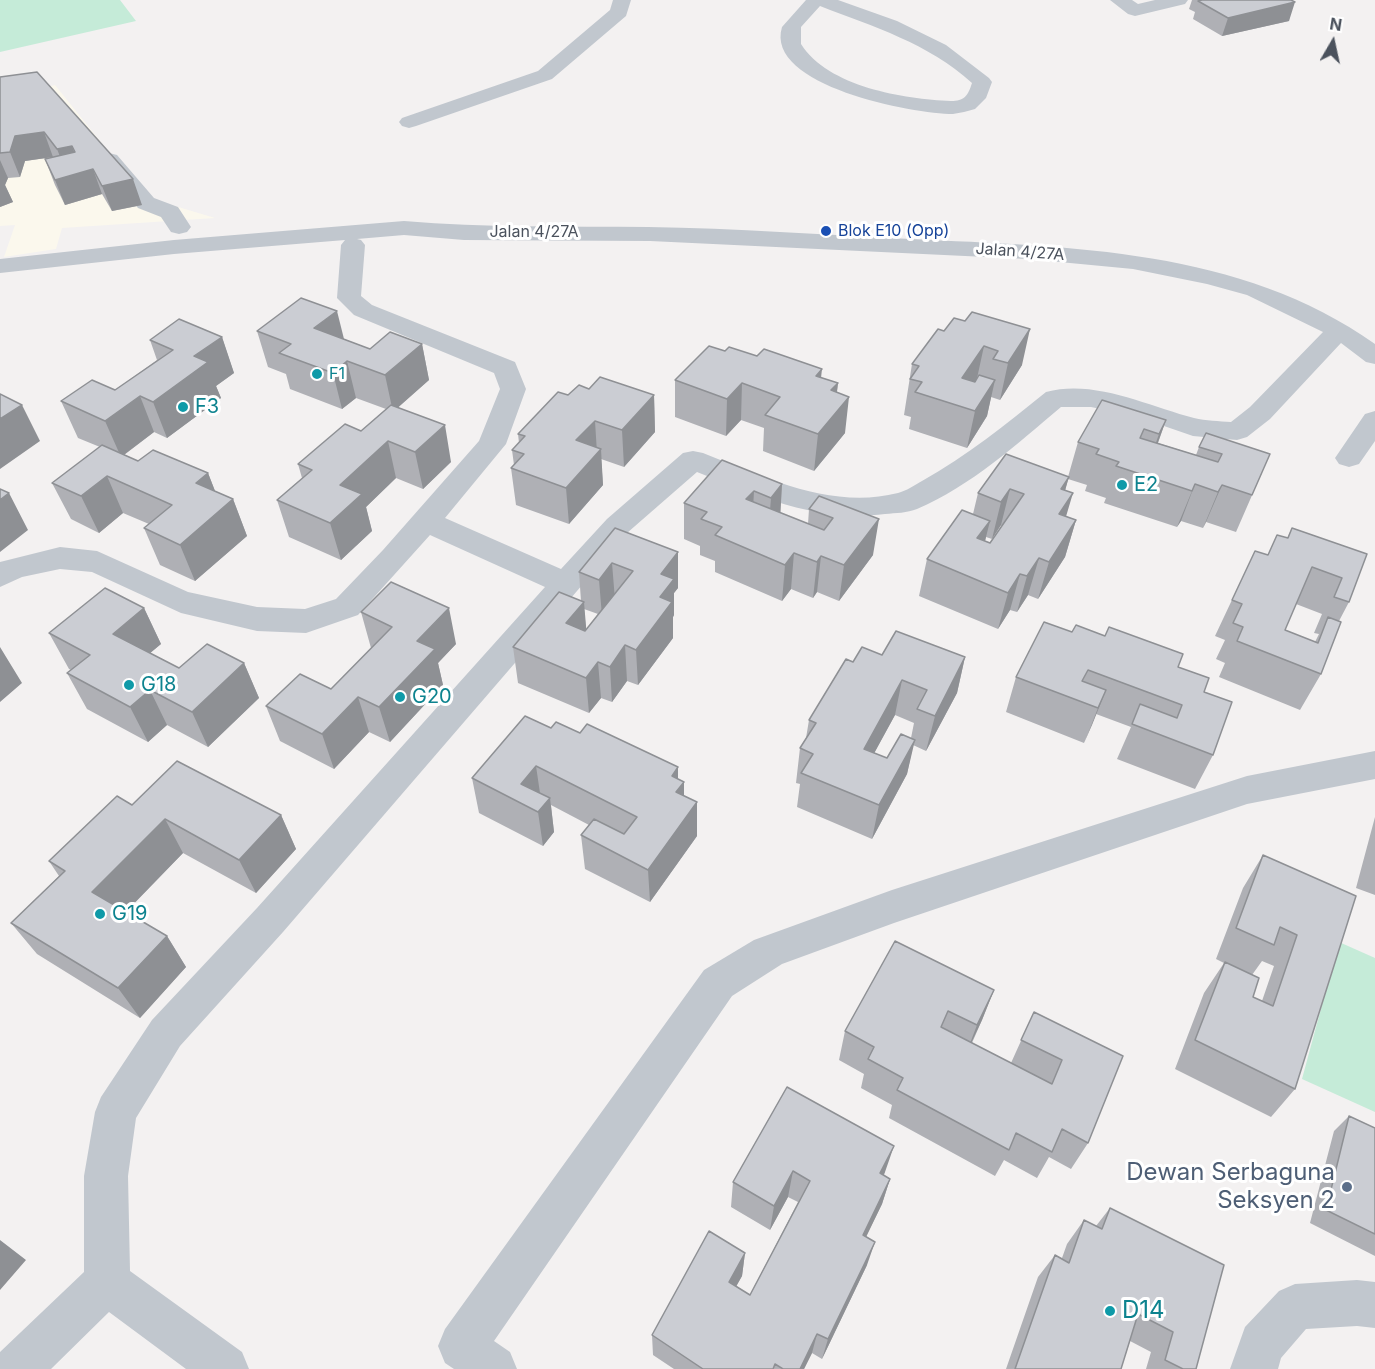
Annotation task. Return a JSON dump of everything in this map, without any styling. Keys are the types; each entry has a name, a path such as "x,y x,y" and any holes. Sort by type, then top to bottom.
{"street":[{"path":"409,122 544,75 619,12 622,0"},
{"path":"815,0 795,21 790,33 795,52 826,77 883,98 948,107 968,104 976,98 982,82 969,69 924,41 822,0"},
{"path":"1119,0 1135,10 1179,0"},
{"path":"792,28 820,17 834,15 874,19"},
{"path":"94,142 146,203 170,212 179,227"},
{"name":"Jalan 4/27A","path":"0,281 34,269 344,232 404,228 464,233 650,234 1028,252 1171,267 1245,287 1339,330 1375,356"},
{"name":"Jalan 4/27A","path":"0,266 34,269 112,266 464,233"},
{"path":"34,269 38,237"},
{"path":"0,576 13,568 60,558 97,562 181,602 256,619 306,621 347,607 492,444 513,389 506,368 363,310 349,298 353,245"},
{"path":"16,1369 107,1282 106,1176 117,1112 166,1033 270,920 617,526 693,460 788,497 857,508 906,502 948,479 998,445 1055,398 1091,399 1141,409 1194,427 1238,431 1260,413 1339,330"},
{"path":"1349,458 1375,420"},
{"path":"425,521 566,584"},
{"path":"493,1369 462,1346 718,983 768,952 903,903 1247,790 1375,765"},
{"path":"107,1282 225,1369"},
{"path":"1254,1369 1262,1344 1295,1307 1357,1303 1375,1305"}],"shaded area":[{"path":"55,85 145,197 215,218 62,228 56,249 4,257 15,225 0,226 0,98"}],"green space":[{"path":"0,0 120,0 136,21 0,52"},
{"path":"1339,942 1375,958 1375,1112 1302,1079"}],"building":[{"path":"1291,0 1295,2 1228,18 1198,1"},
{"path":"37,72 133,179 102,186 93,169 55,180 45,159 75,152 72,146 57,149 44,132 15,136 10,152 0,153 0,77"},
{"path":"301,298 337,311 314,328 370,349 390,332 422,344 385,375 347,361 333,373 279,353 291,344 257,331"},
{"path":"972,312 1030,329 1008,363 993,359 998,351 984,346 962,378 975,382 979,375 995,380 975,411 915,392 922,382 910,379 919,366 912,364 938,329 944,331 954,318 965,321"},
{"path":"179,319 222,337 194,356 208,362 153,402 140,396 105,421 61,401 92,380 115,390 173,350 150,340"},
{"path":"709,346 725,351 729,347 757,356 764,349 822,369 816,376 838,383 831,390 849,397 818,434 765,415 780,397 742,383 727,399 675,380"},
{"path":"600,377 654,395 622,430 595,421 576,440 601,449 566,488 511,468 524,454 512,450 525,436 518,434 558,392 568,395 579,385 589,389"},
{"path":"0,394 22,405 0,419"},
{"path":"1102,400 1166,420 1159,434 1144,429 1140,438 1218,462 1222,454 1199,447 1206,433 1270,454 1252,495 1222,485 1218,492 1195,484 1192,491 1116,466 1119,462 1096,454 1099,449 1078,442"},
{"path":"391,405 445,425 415,452 388,441 340,485 362,494 330,523 277,500 312,470 298,464 345,424 361,431"},
{"path":"102,445 138,461 153,450 208,473 196,483 233,499 180,545 144,528 172,505 107,476 81,496 52,483"},
{"path":"1006,454 1069,477 1061,489 1073,493 1059,514 1076,520 1049,562 1039,558 1027,576 1020,574 1008,593 927,559 962,510 990,521 977,538 990,543 1024,494 1010,489 1001,502 978,493"},
{"path":"722,460 782,484 771,498 754,491 746,499 824,530 833,518 809,509 819,496 879,519 844,565 821,556 817,562 794,553 785,565 715,535 722,527 701,519 707,512 684,503"},
{"path":"0,489 9,493 0,500"},
{"path":"615,528 678,552 661,574 674,579 660,597 672,602 636,650 625,645 610,667 598,662 586,678 513,647 559,592 584,602 566,623 585,631 633,571 612,563 599,580 579,572"},
{"path":"1292,528 1367,554 1349,602 1334,597 1342,578 1312,567 1285,630 1318,643 1328,617 1341,622 1321,674 1237,641 1243,627 1233,623 1242,604 1232,600 1255,551 1268,555 1277,535 1288,538"},
{"path":"391,582 449,608 417,641 435,649 379,707 358,697 322,734 266,706 300,674 331,689 392,627 361,612"},
{"path":"105,588 144,608 113,634 179,668 207,644 244,663 192,712 150,690 130,707 67,673 90,655 49,633"},
{"path":"1044,622 1072,632 1076,625 1105,636 1109,627 1183,654 1178,667 1209,678 1204,692 1232,702 1213,755 1132,724 1140,704 1177,718 1182,705 1088,670 1082,681 1106,690 1098,708 1016,677"},
{"path":"896,631 965,657 935,716 917,709 927,690 902,680 864,749 887,758 901,734 915,740 879,805 801,773 813,754 800,748 816,723 809,720 846,659 853,662 862,647 882,655"},
{"path":"525,716 551,728 556,722 580,733 587,724 678,767 672,776 684,782 676,792 697,802 648,870 581,835 594,819 624,834 637,817 536,766 521,784 550,798 538,812 472,778"},
{"path":"177,761 281,815 239,860 165,819 92,892 167,936 118,988 11,923 65,871 49,861 117,796 132,805"},
{"path":"1263,855 1356,896 1295,1089 1195,1040 1225,962 1259,978 1253,997 1273,1006 1297,935 1280,927 1274,945 1236,928"},
{"path":"895,941 994,990 977,1025 948,1011 941,1027 1052,1084 1062,1060 1021,1040 1034,1012 1123,1056 1088,1143 1062,1129 1052,1152 1016,1133 1009,1150 897,1090 903,1078 868,1059 874,1047 845,1031"},
{"path":"787,1087 894,1146 880,1173 890,1179 863,1235 875,1242 828,1339 817,1334 800,1369 783,1369 775,1364 773,1369 703,1369 652,1335 709,1231 745,1253 729,1282 750,1295 810,1181 793,1171 774,1206 733,1182"},
{"path":"1349,1116 1375,1128 1375,1234 1326,1210"},
{"name":"D14","path":"1110,1208 1224,1265 1196,1369 1183,1369 1165,1360 1173,1332 1138,1314 1121,1369 1015,1369 1055,1255 1069,1263 1084,1220 1102,1229"}],"place":[{"name":"Blok E10 (Opp)","path":"826,231"},
{"name":"F1","path":"317,374"},
{"name":"F3","path":"183,407"},
{"name":"E2","path":"1122,485"},
{"name":"G18","path":"129,685"},
{"name":"G20","path":"400,697"},
{"name":"G19","path":"100,914"},
{"name":"Dewan Serbaguna Seksyen 2","path":"1347,1187"},
{"name":"D14","path":"1110,1311"}]}
